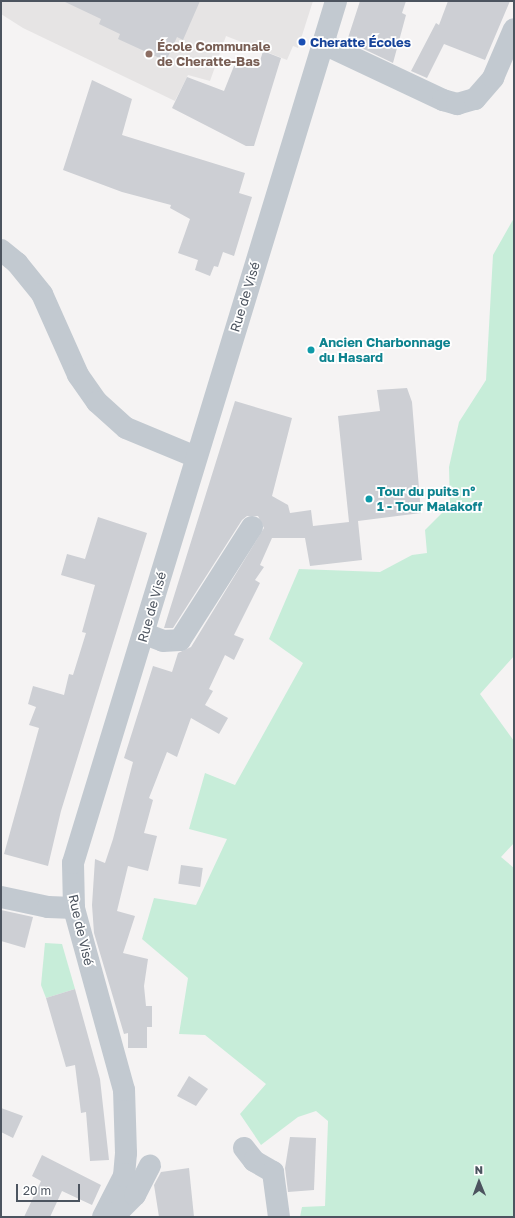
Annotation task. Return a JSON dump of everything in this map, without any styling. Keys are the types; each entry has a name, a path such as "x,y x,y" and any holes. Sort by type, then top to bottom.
{"street":[{"name":"Rue de Visé","path":"103,1217 124,1176 126,1153 124,1090 74,908 73,863 336,1"},
{"path":"324,44 443,100 457,104 475,99 493,78 514,29"},
{"path":"1,250 17,262 42,294 78,375 97,402 126,428 196,457"},
{"path":"144,634 163,641 180,640 252,527"},
{"path":"1,897 48,907 74,908"},
{"path":"244,1148 254,1161 273,1172 279,1217"},
{"path":"113,1217 135,1195 150,1166"}],"shaded area":[{"name":"École Communale de Cheratte-Bas","path":"1,1 313,1 298,48 293,46 287,60 226,36 210,81 188,75 175,101 23,28 1,14"}],"green space":[{"path":"514,218 514,656 480,694 514,741 514,843 501,857 514,868 514,1217 300,1217 302,1207 325,1206 328,1121 316,1111 298,1117 261,1145 240,1114 266,1084 205,1035 179,1034 188,978 142,939 154,898 196,905 227,839 189,829 205,773 235,785 303,663 269,639 299,569 380,572 412,555 427,553 425,530 450,505 449,467 459,422 486,380 493,255"},
{"path":"45,943 62,944 75,989 46,998 41,985"}],"building":[{"path":"63,1 200,1 183,40 177,37 166,61 118,39 120,34 99,24 101,19"},
{"path":"360,1 406,1 402,13 406,15 393,63 349,42 348,38"},
{"path":"448,1 510,1 485,60 444,44 427,78 411,71 436,23 439,25"},
{"path":"263,51 281,58 254,146 246,146 172,108 187,77 224,91 234,66 258,68"},
{"path":"92,80 132,99 122,135 245,173 239,193 252,197 234,256 223,252 218,267 214,266 210,276 195,270 198,260 178,253 190,219 170,208 171,205 122,192 63,170"},
{"path":"407,388 412,402 421,513 358,521 362,560 310,566 305,538 272,538 260,565 264,567 255,580 260,583 234,635 244,639 234,660 225,655 209,689 213,691 205,705 228,718 219,734 191,718 177,757 167,752 149,798 153,800 144,833 157,836 148,871 128,866 117,911 135,916 123,953 148,959 144,986 146,1006 152,1006 152,1027 147,1027 147,1048 128,1048 128,1033 124,1034 94,933 92,905 95,859 105,863 113,839 133,762 124,758 153,666 172,672 178,653 191,647 264,528 258,516 247,516 242,520 173,628 164,628 235,401 292,418 272,496 288,505 290,513 311,510 313,526 349,522 338,416 380,411 377,390"},
{"path":"98,517 147,533 61,811 48,866 4,854 39,728 29,725 36,707 28,704 33,686 64,695 69,674 73,675 86,633 82,632 95,585 61,575 67,554 85,559"},
{"path":"181,865 203,868 200,887 178,884"},
{"path":"1,910 33,917 25,948 1,941"},
{"path":"75,989 100,1079 109,1160 90,1161 86,1112 81,1113 75,1065 66,1067 46,998"},
{"path":"189,1076 208,1089 196,1106 177,1096"},
{"path":"1,1108 23,1116 13,1138 1,1132"},
{"path":"290,1137 316,1138 314,1190 288,1192 285,1168"},
{"path":"42,1155 101,1185 92,1205 62,1191 50,1217 24,1217 41,1181 32,1176"},
{"path":"189,1168 194,1217 159,1217 154,1185 161,1172"}],"place":[{"name":"Cheratte Écoles","path":"302,42"},
{"name":"École Communale de Cheratte-Bas","path":"149,54"},
{"name":"Ancien Charbonnage du Hasard","path":"311,350"},
{"name":"Tour du puits n° 1 - Tour Malakoff","path":"369,499"}]}
